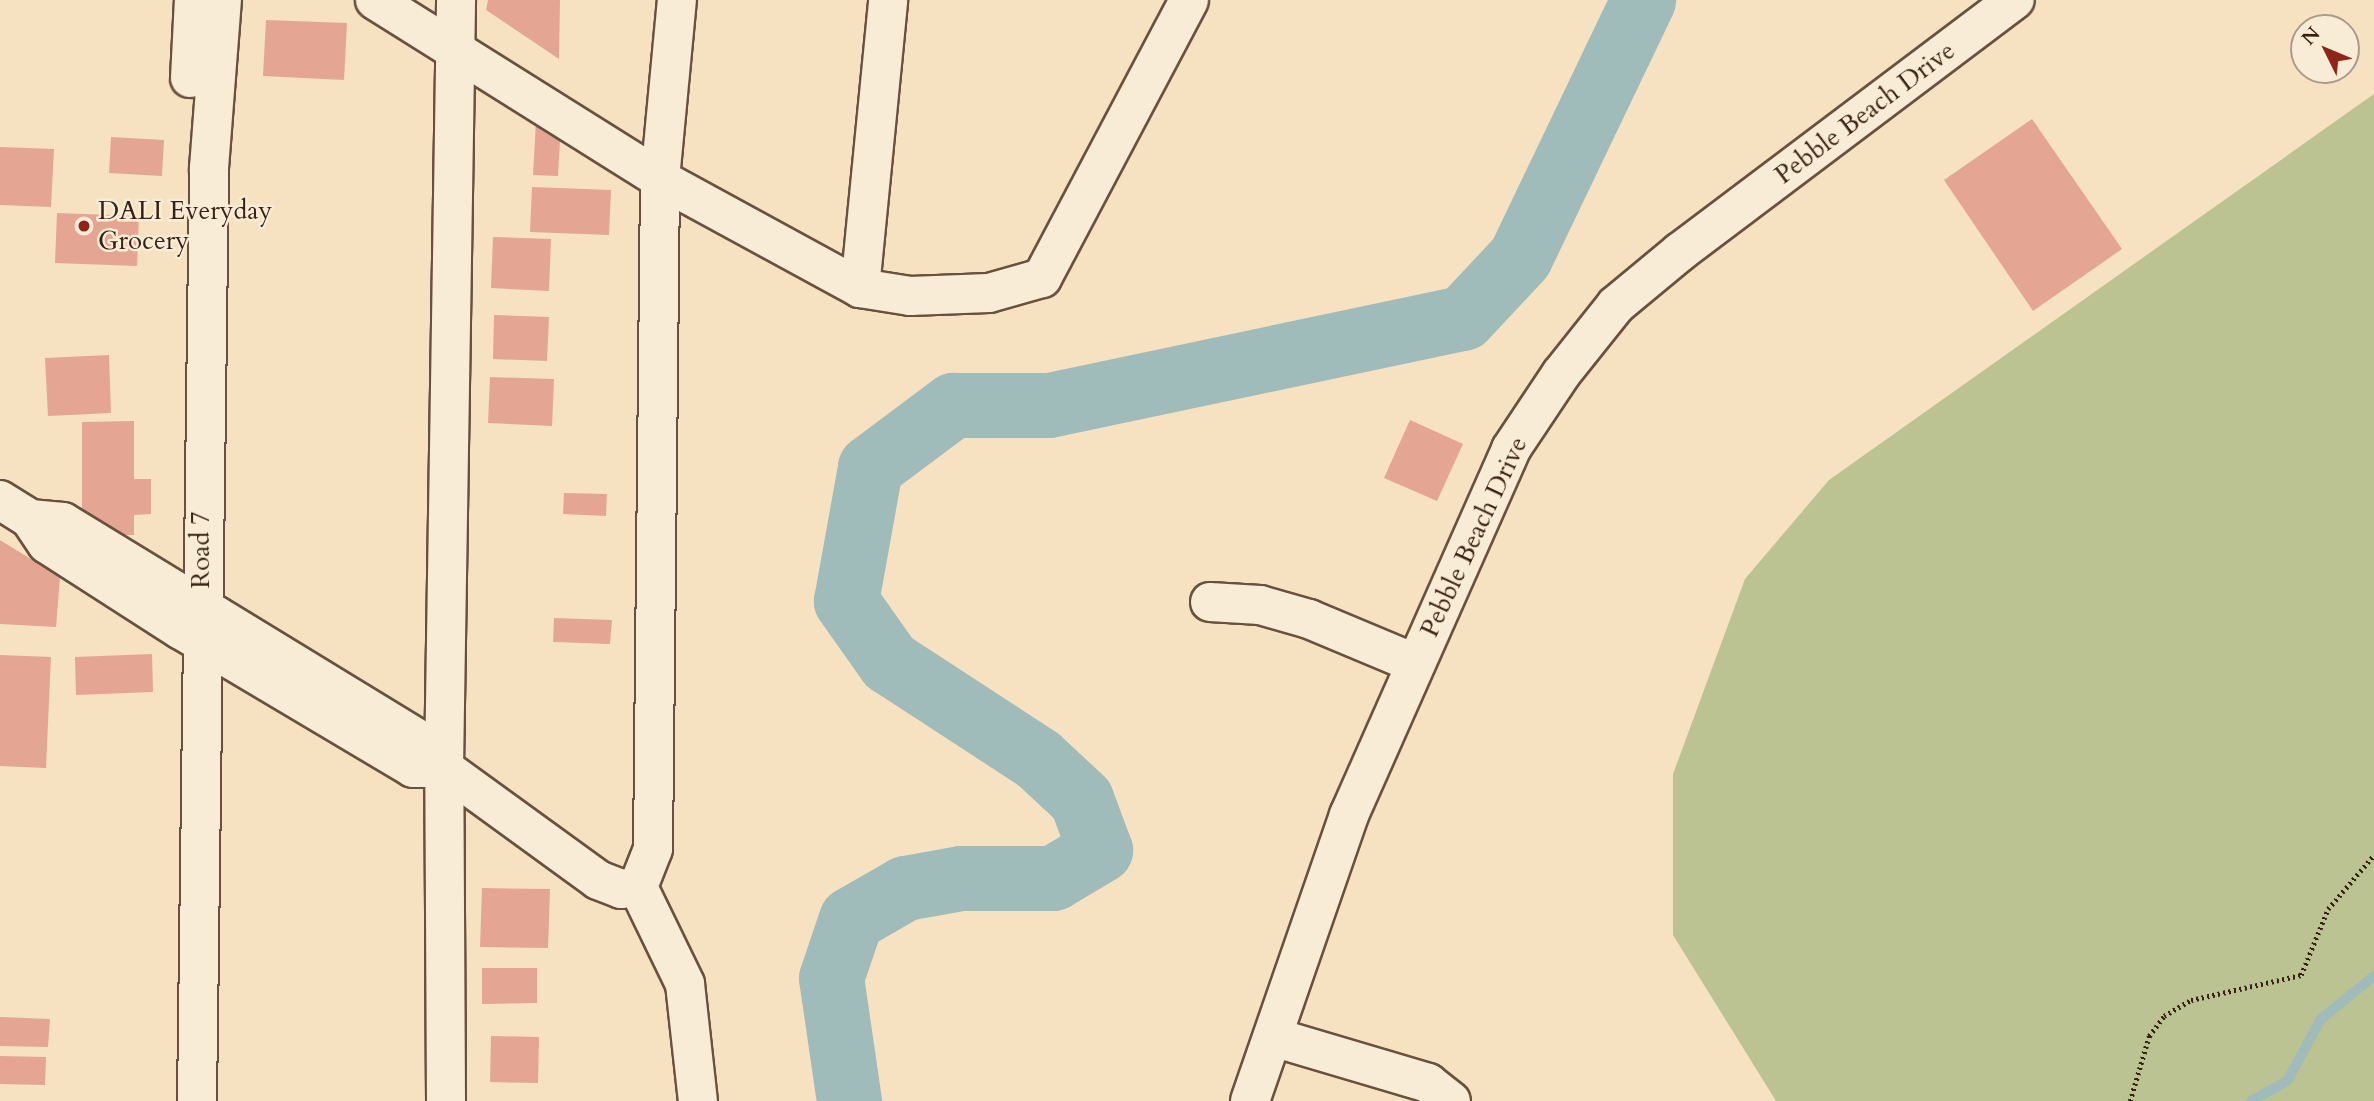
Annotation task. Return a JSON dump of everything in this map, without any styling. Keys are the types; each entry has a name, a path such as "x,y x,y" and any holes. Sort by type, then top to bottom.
{"street":[{"name":"Road 7","path":"194,0 191,620 197,1101"},
{"name":"Road 7","path":"175,1101 209,168 222,0"},
{"path":"375,0 660,179 860,288 910,296 989,293 1042,278 1189,0"},
{"path":"446,1101 444,768 451,49 456,0"},
{"path":"677,0 660,179 653,849 638,887 685,984 698,1101"},
{"path":"860,288 888,0"},
{"name":"Pebble Beach Drive","path":"1250,1101 1349,815 1511,449 1616,305 2015,0"},
{"path":"15,509 63,522 191,620 423,742 444,768 598,880 621,890 638,887"},
{"path":"1210,602 1260,605 1309,619 1414,663"},
{"path":"1273,1037 1428,1083 1451,1101"}],"path":[{"path":"2130,1101 2149,1036 2164,1016 2191,1000 2301,975 2328,909 2374,855"}],"green space":[{"path":"2374,94 2374,1101 1776,1101 1673,935 1673,774 1745,579 1829,480"}],"building":[{"path":"488,0 560,0 559,59 486,10"},
{"path":"266,20 347,23 344,80 263,76"},
{"path":"2032,119 2122,249 2033,311 1944,180"},
{"path":"536,121 561,122 558,176 533,175"},
{"path":"111,137 164,140 162,176 109,173"},
{"path":"0,147 54,149 51,207 0,205"},
{"path":"532,187 611,190 609,235 530,232"},
{"path":"57,213 139,216 137,266 55,263"},
{"path":"493,237 551,239 549,291 491,288"},
{"path":"494,315 549,317 547,361 493,359"},
{"path":"109,355 111,413 48,416 45,358"},
{"path":"490,377 554,379 552,426 488,423"},
{"path":"1410,420 1463,444 1437,501 1384,478"},
{"path":"134,421 134,479 151,479 151,514 134,515 134,535 108,535 82,514 82,422"},
{"path":"564,493 607,494 606,516 563,514"},
{"path":"0,540 60,577 56,627 0,624"},
{"path":"554,618 612,620 610,644 553,642"},
{"path":"152,654 153,692 76,695 75,657"},
{"path":"0,655 51,657 46,768 0,766"},
{"path":"482,888 550,889 548,948 480,947"},
{"path":"482,968 537,968 537,1003 482,1004"},
{"path":"0,1017 50,1019 48,1047 0,1046"},
{"path":"491,1036 539,1037 538,1083 490,1082"},
{"path":"0,1056 46,1057 45,1085 0,1084"}],"waterway":[{"path":"849,1101 831,978 851,919 905,888 961,878 1053,878 1100,850 1081,799 1038,759 889,662 846,601 870,467 953,405 1049,405 1463,318 1520,257 1643,0"},
{"path":"2251,1101 2287,1081 2321,1019 2374,976"}],"place":[{"name":"DALI Everyday Grocery","path":"84,226"}]}
